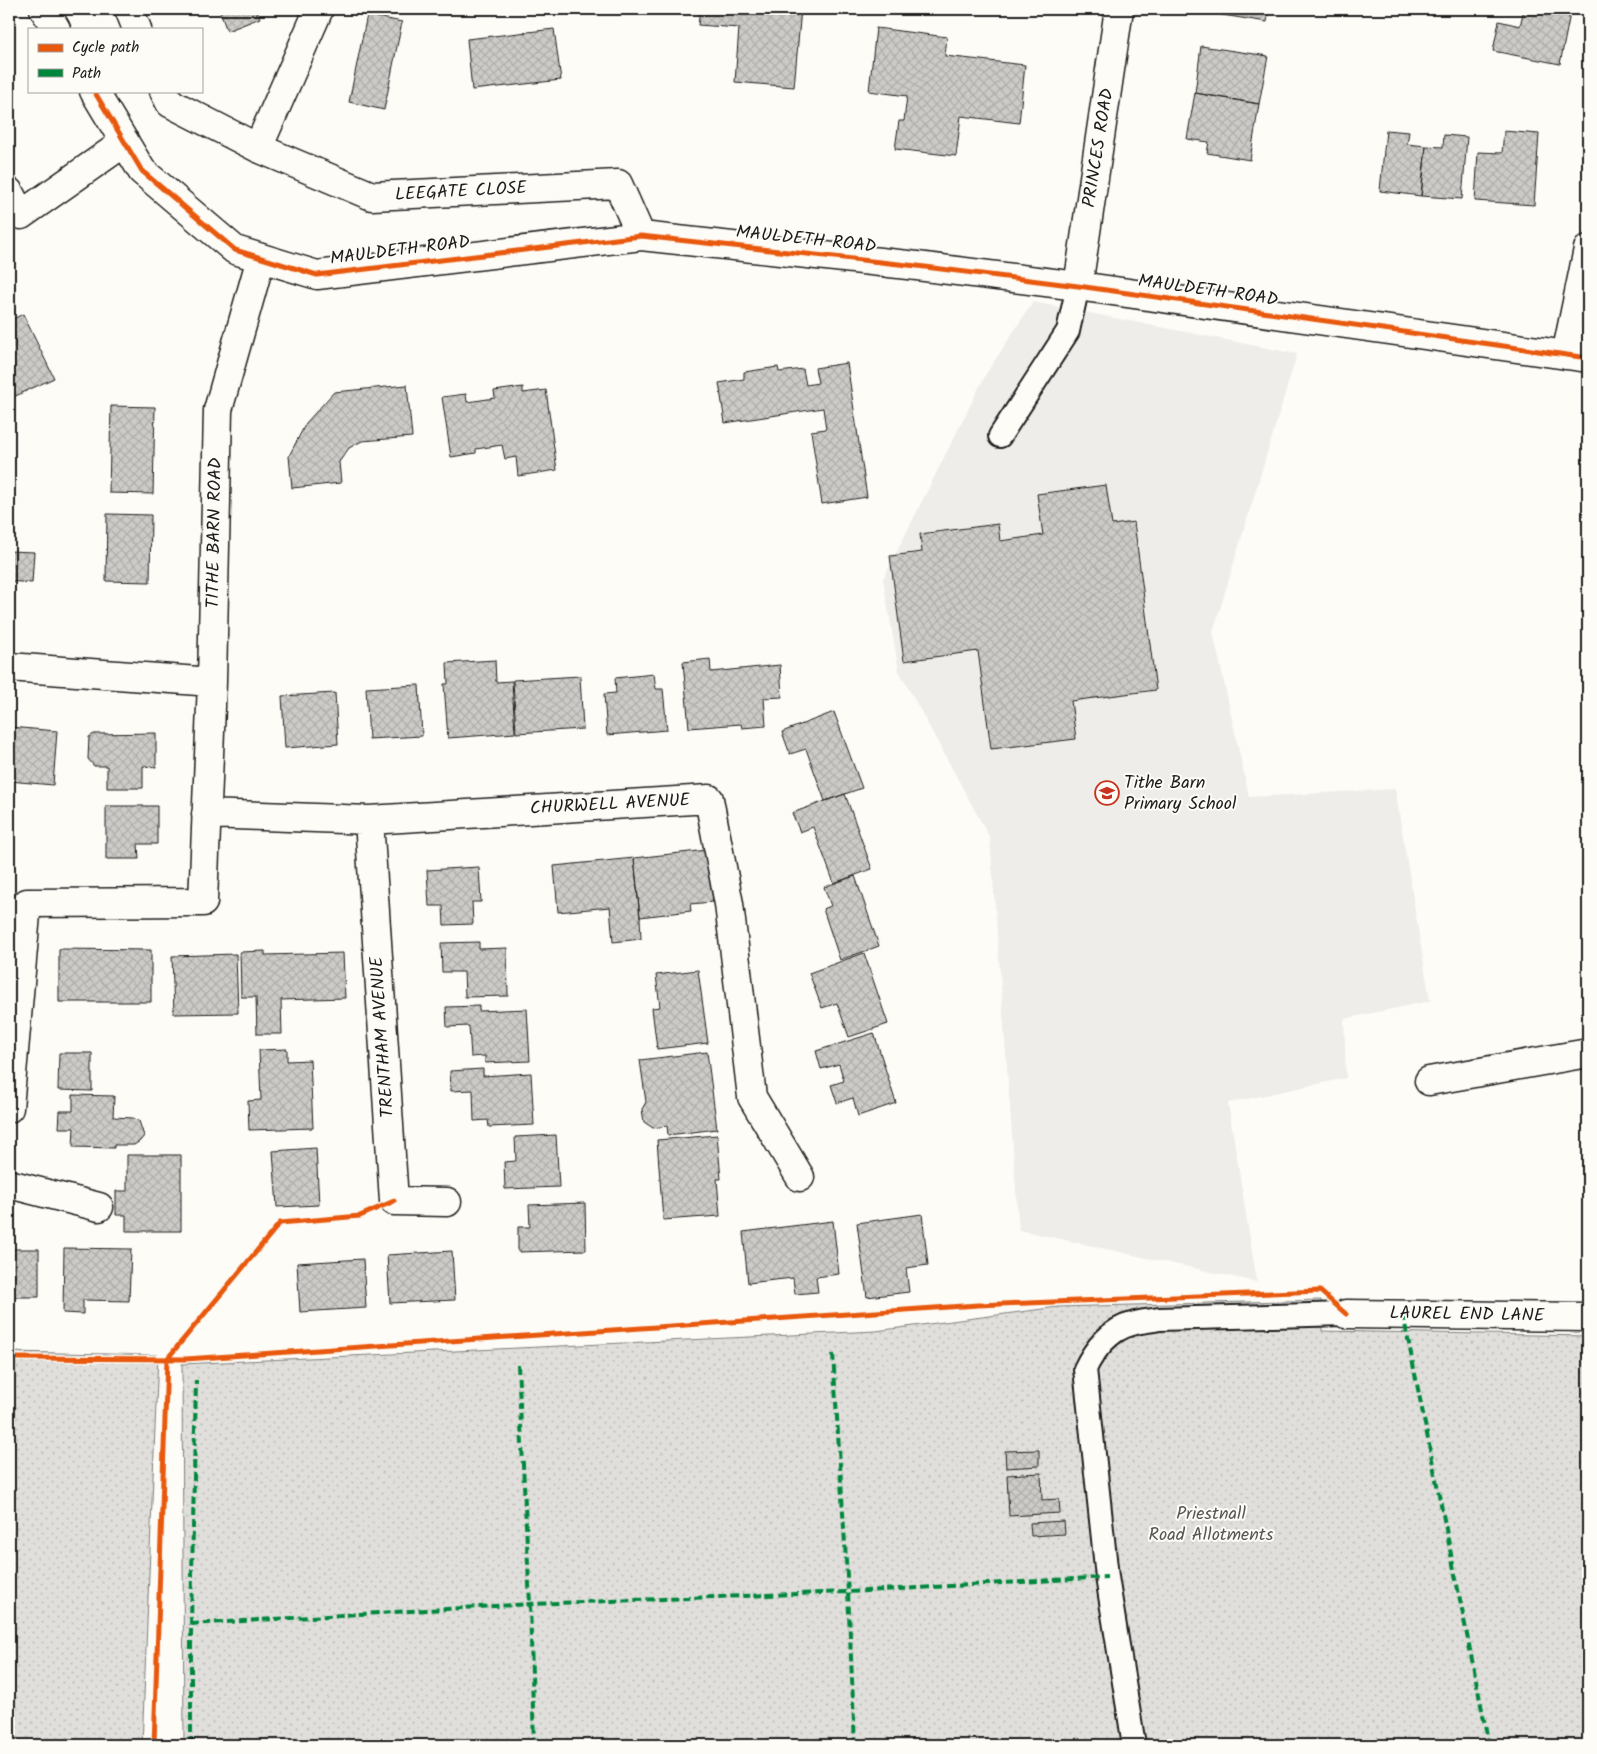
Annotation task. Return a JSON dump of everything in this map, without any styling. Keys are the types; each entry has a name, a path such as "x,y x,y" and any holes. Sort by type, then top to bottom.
{"street":[{"path":"44,9 55,28"},
{"path":"128,9 137,28"},
{"path":"258,148 318,9"},
{"name":"PRINCES ROAD","path":"1078,286 1119,9"},
{"name":"MAULDETH ROAD","path":"95,92 142,171 235,250 317,275 641,236 917,266 1078,286 1577,357"},
{"name":"LEEGATE CLOSE","path":"165,92 170,102 258,148 372,196 618,184 641,236"},
{"path":"9,192 21,215 124,142"},
{"path":"1577,357 1588,249"},
{"name":"TITHE BARN ROAD","path":"9,1108 27,903 203,902 212,682 218,410 261,258"},
{"path":"9,667 212,682"},
{"name":"CHURWELL AVENUE","path":"206,814 369,820 709,799 730,904 752,1097 800,1177"},
{"name":"TRENTHAM AVENUE","path":"369,820 394,1201 447,1202"},
{"path":"1429,1081 1588,1053"},
{"path":"9,1184 99,1207"},
{"name":"LAUREL END LANE","path":"1346,1314 1588,1317"}],"lane":[{"path":"1000,436 1068,331 1078,286"},
{"path":"1134,1745 1107,1577 1085,1369 1093,1353 1108,1336 1130,1324 1160,1319 1346,1314"}],"shaded area":[{"name":"Tithe Barn Primary School","path":"1033,302 1297,354 1213,632 1249,797 1395,789 1430,1001 1344,1019 1346,1078 1228,1103 1257,1282 1019,1230 990,838 899,671 883,579 986,374"}],"green space":[{"name":"Priestnall Road Allotments","path":"1321,1300 1322,1331 1588,1336 1588,1745 184,1745 182,1364 876,1331 1058,1307"},
{"path":"9,1352 158,1355 142,1745 9,1745"}],"building":[{"path":"219,9 256,9 260,18 227,31"},
{"path":"700,9 801,9 794,87 735,82 739,28 698,25"},
{"path":"1217,9 1269,9 1267,22 1216,14"},
{"path":"1524,9 1571,9 1560,64 1493,51 1499,21 1520,26"},
{"path":"367,15 402,22 384,110 349,102"},
{"path":"876,28 947,37 945,56 1025,65 1019,123 961,116 956,156 895,149 899,121 904,121 907,96 869,91"},
{"path":"554,29 561,80 472,90 467,39"},
{"path":"1201,46 1268,56 1259,104 1195,93"},
{"path":"1195,93 1259,104 1250,160 1207,153 1209,142 1187,139"},
{"path":"1386,130 1409,132 1407,144 1426,146 1421,196 1380,191"},
{"path":"1504,131 1539,134 1534,205 1475,201 1478,152 1502,153"},
{"path":"1444,135 1467,137 1462,199 1421,196 1426,146 1443,147"},
{"path":"23,314 54,378 9,399 9,321"},
{"path":"847,363 867,497 822,504 811,431 826,429 823,408 725,423 719,383 744,379 744,372 778,367 779,372 803,369 806,385 818,383 815,368"},
{"path":"407,385 412,437 362,441 349,448 339,462 341,483 292,488 289,456 306,423 334,392"},
{"path":"523,387 523,393 546,390 557,470 518,476 516,457 505,459 502,445 476,449 476,453 451,457 442,397 466,394 467,402 495,398 494,391"},
{"path":"111,406 155,407 153,494 109,493"},
{"path":"1106,485 1112,525 1134,522 1156,690 1071,701 1076,739 991,749 978,651 904,661 890,556 922,552 920,534 998,524 1000,541 1043,535 1037,494"},
{"path":"107,514 151,515 150,582 106,581"},
{"path":"9,551 34,552 32,583 9,581"},
{"path":"710,659 711,672 780,665 782,697 764,698 766,726 742,728 741,724 689,728 683,662"},
{"path":"495,660 496,682 512,681 515,733 448,738 444,684 448,684 447,663"},
{"path":"654,674 656,689 663,689 667,730 607,735 604,694 616,693 615,678"},
{"path":"580,676 583,729 516,733 513,680"},
{"path":"419,685 422,736 369,739 366,688"},
{"path":"335,693 338,744 285,748 282,696"},
{"path":"834,712 862,788 825,801 806,749 790,754 782,732"},
{"path":"9,727 57,731 53,785 9,781"},
{"path":"156,733 156,767 143,766 143,788 107,788 107,766 94,766 88,759 89,737 94,734"},
{"path":"845,794 872,869 834,883 813,827 800,832 792,813"},
{"path":"106,806 157,806 157,844 138,844 139,859 106,859"},
{"path":"708,850 713,902 690,904 691,911 640,917 634,858"},
{"path":"634,858 641,939 613,942 610,907 558,912 554,866"},
{"path":"479,867 481,902 472,902 473,924 444,925 443,906 429,906 427,870"},
{"path":"855,876 879,946 840,960 823,909 831,906 824,887"},
{"path":"479,942 479,949 507,948 508,996 465,997 464,972 442,972 441,943"},
{"path":"59,949 151,950 151,1002 59,1002"},
{"path":"265,951 265,955 343,953 345,998 281,1000 282,1034 257,1034 256,997 241,997 240,952"},
{"path":"864,953 888,1024 849,1037 837,1003 822,1008 809,973"},
{"path":"236,954 238,1013 174,1014 172,956"},
{"path":"698,970 708,1043 657,1049 652,1008 660,1007 656,975"},
{"path":"479,1006 479,1011 527,1009 530,1061 485,1063 485,1056 471,1057 469,1026 447,1027 446,1007"},
{"path":"874,1033 896,1103 858,1116 853,1098 837,1103 831,1085 844,1081 839,1064 821,1069 816,1051"},
{"path":"287,1049 287,1061 310,1060 313,1128 249,1130 248,1101 261,1100 259,1050"},
{"path":"707,1052 717,1129 668,1135 667,1126 653,1128 644,1122 642,1109 646,1102 640,1060"},
{"path":"59,1053 92,1053 92,1091 58,1090"},
{"path":"483,1069 483,1076 531,1073 534,1125 489,1127 488,1120 474,1121 473,1090 451,1091 450,1071"},
{"path":"73,1095 114,1096 113,1117 133,1118 139,1121 144,1136 134,1145 114,1145 114,1148 73,1147 74,1128 59,1128 60,1111 73,1111"},
{"path":"556,1135 559,1187 505,1189 504,1162 516,1161 515,1137"},
{"path":"717,1135 721,1179 717,1179 720,1216 663,1220 657,1140"},
{"path":"316,1148 319,1205 277,1207 273,1151"},
{"path":"127,1155 181,1155 181,1231 126,1231 126,1215 116,1215 116,1191 127,1191"},
{"path":"585,1203 586,1250 518,1252 518,1227 530,1227 529,1205"},
{"path":"922,1214 928,1265 906,1268 909,1292 867,1297 857,1223"},
{"path":"833,1221 839,1274 816,1277 818,1292 795,1294 793,1278 748,1283 743,1232"},
{"path":"64,1248 131,1249 129,1301 83,1300 83,1314 63,1313"},
{"path":"9,1249 39,1249 39,1297 9,1297"},
{"path":"452,1251 455,1300 390,1303 387,1255"},
{"path":"363,1259 366,1308 300,1312 297,1263"},
{"path":"1039,1450 1039,1466 1006,1468 1005,1451"},
{"path":"1041,1473 1042,1500 1059,1499 1060,1513 1009,1516 1007,1475"},
{"path":"1064,1521 1065,1534 1031,1536 1030,1523"}],"marked path":[{"path":"1403,1314 1489,1745"},
{"path":"833,1354 848,1592 855,1745"},
{"path":"518,1365 530,1604 534,1745"},
{"path":"191,1745 191,1624 196,1380"},
{"path":"191,1624 530,1604 848,1592 1107,1577"}],"cycle path":[{"path":"95,92 142,171 235,250 317,275 641,236 917,266 1078,286 1588,358"},
{"path":"154,1745 167,1359 280,1223 360,1216 394,1201"},
{"path":"9,1358 186,1359 978,1305 1320,1291 1346,1314"}],"place":[{"name":"Tithe Barn Primary School","path":"1107,793"}]}
